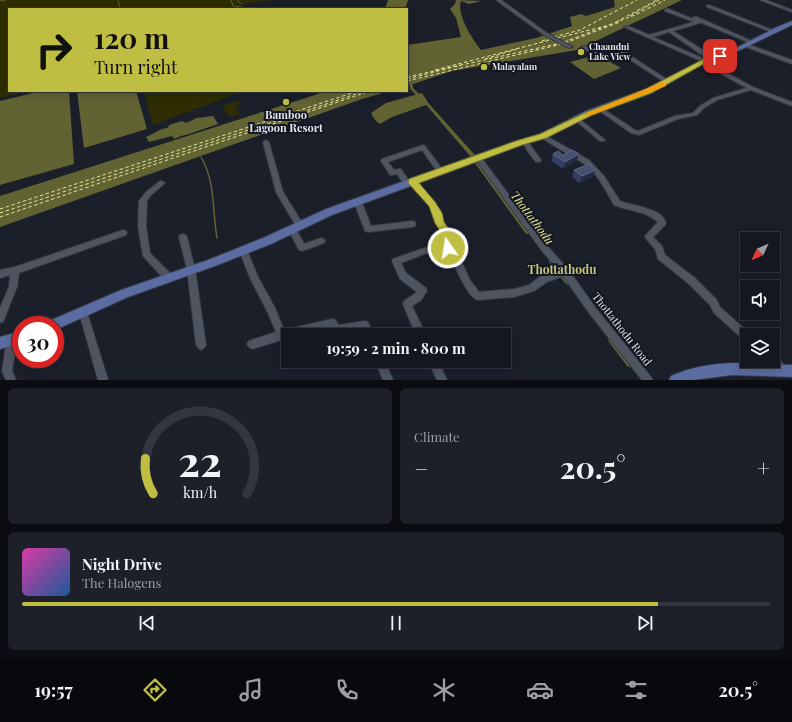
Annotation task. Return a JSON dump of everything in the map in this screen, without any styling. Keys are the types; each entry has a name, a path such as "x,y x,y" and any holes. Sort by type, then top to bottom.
{"main road":[{"path":"64,320 125,293 168,276 244,250 358,202 524,141 543,136 600,109 634,97 668,82 704,61 749,44 792,23"},
{"path":"675,380 692,373 708,370 787,371"}],"street":[{"path":"498,0 546,33 572,47"},
{"path":"762,0 792,12"},
{"path":"708,6 773,31"},
{"path":"649,37 698,22 667,10"},
{"path":"678,11 792,62"},
{"path":"626,27 704,61 751,88 792,104"},
{"path":"670,31 712,58"},
{"path":"584,47 592,53 611,47 615,48 668,82"},
{"path":"600,109 632,132 639,133 677,117 695,114 704,104 720,97 751,88"},
{"path":"577,119 602,140"},
{"path":"543,136 554,144 587,162 602,178 617,203 642,209 660,218 662,223 650,236 650,238 659,248 661,257 692,281 713,302 717,310 740,331"},
{"path":"524,141 538,160"},
{"path":"266,142 280,192 296,227 302,248 321,241"},
{"path":"440,171 423,147 384,161 392,173 399,171 432,204 440,223 450,238 448,248"},
{"name":"Thottathodu Road","path":"476,159 562,273 648,380"},
{"path":"162,183 148,194 143,201 142,226 146,254 168,276"},
{"path":"358,202 368,229 412,224"},
{"path":"0,274 15,271 124,233"},
{"path":"183,237 191,269 201,345"},
{"path":"418,328 407,304 418,297 423,291 403,276 396,261 424,251 448,248 452,250 467,283 477,296 514,293 531,288 544,279 562,273"},
{"path":"244,250 254,278 272,311 281,333"},
{"path":"0,319 13,287 15,271"},
{"path":"83,312 103,380"},
{"path":"311,328 332,323 336,328"},
{"path":"348,328 365,325 366,328"},
{"path":"252,344 281,335"},
{"path":"11,340 7,371 11,380"},
{"path":"383,368 388,380"},
{"path":"436,368 442,380"}],"shaded area":[{"path":"0,0 271,0 232,6 233,8 8,8 8,92 27,92 0,98"},
{"path":"388,0 408,0 405,8 385,8"},
{"path":"456,0 482,1 469,4 461,1 460,6 466,27 481,50 536,38 572,26 570,17 581,14 586,16 615,7 614,0 682,0 577,50 452,71 408,86 408,45 461,37 456,18 450,9 455,4"},
{"path":"597,55 621,68 594,79 570,62"},
{"path":"37,92 69,92 74,164 0,185 0,101"},
{"path":"77,92 136,92 147,129 84,148"},
{"path":"144,92 241,92 153,125"},
{"path":"321,92 386,92 362,99 0,227 0,196"},
{"path":"422,93 429,104 392,117 380,124 375,120 371,113 386,103"},
{"path":"240,100 241,103 235,106 241,114 229,117 222,106"},
{"path":"213,116 218,124 174,139 172,136 149,142 146,137 168,128 169,125 182,121 186,123 197,118"}],"building":[{"path":"572,150 579,154 565,162 553,154 558,151 563,155"},
{"path":"589,164 596,170 582,176 574,170"}],"waterway":[{"path":"0,1 6,0"},
{"path":"118,0 120,8"},
{"path":"231,0 233,6 243,7"},
{"path":"237,0 241,4"},
{"path":"666,8 686,16"},
{"path":"699,22 717,29"},
{"name":"Thottathodu","path":"410,78 411,88 472,155 528,232"},
{"path":"201,157 206,167 213,197 217,238"},
{"name":"Thottathodu","path":"552,262 568,282"},
{"name":"Thottathodu","path":"611,340 629,364"}],"ferry route":[{"path":"554,37 580,30 637,0"},
{"path":"616,22 657,0"},
{"path":"630,16 659,0"},
{"path":"564,42 635,15 665,0"},
{"path":"565,43 620,22"},
{"path":"557,38 606,26"},
{"path":"542,41 551,38"},
{"path":"435,70 554,39"},
{"path":"459,66 561,43"},
{"path":"408,81 562,44"},
{"path":"485,59 520,48"},
{"path":"408,77 459,66"},
{"path":"408,79 459,66"},
{"path":"0,209 355,92"},
{"path":"0,213 362,92"},
{"path":"0,217 367,92"}],"slow traffic":[{"path":"587,115 663,84"}],"place":[{"name":"Chaandni Lake View","path":"581,52"},
{"name":"Malayalam","path":"484,67"},
{"name":"Bamboo Lagoon Resort","path":"286,102"}],"district":[{"name":"Thottathodu","path":"562,270"}],"route":[{"path":"448,248 450,238 440,223 437,213 432,204 412,182 440,171 454,168 524,141 543,136 590,113 649,91 705,61 720,56"}]}
